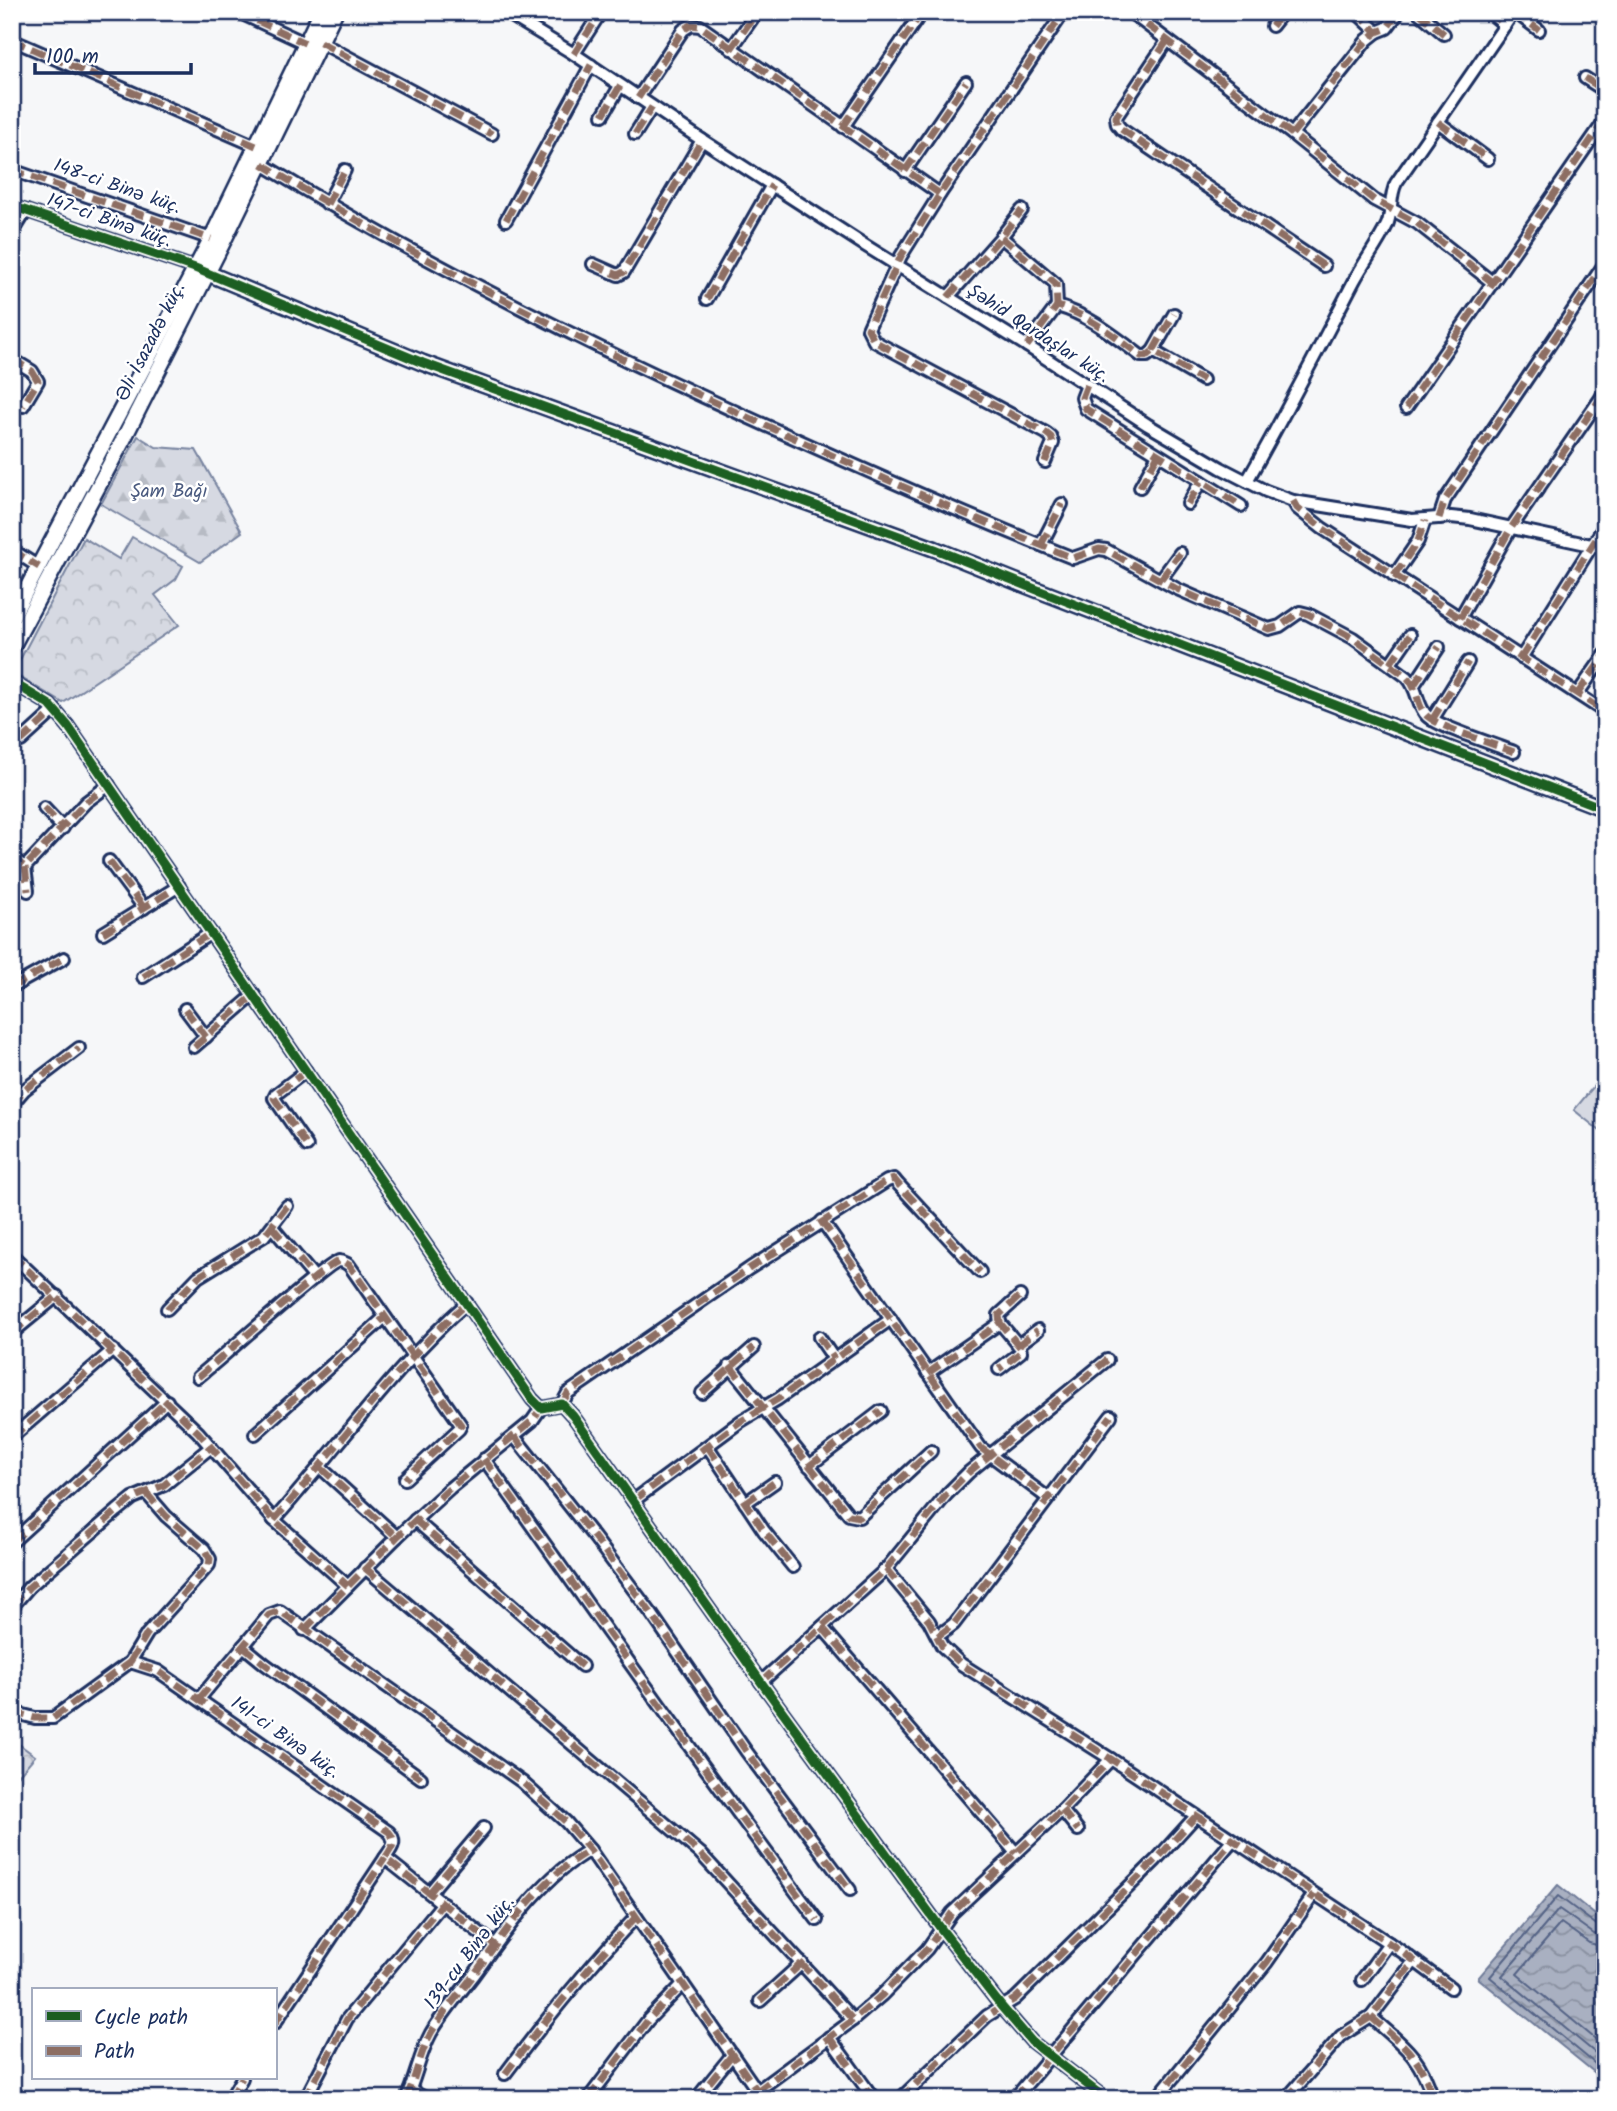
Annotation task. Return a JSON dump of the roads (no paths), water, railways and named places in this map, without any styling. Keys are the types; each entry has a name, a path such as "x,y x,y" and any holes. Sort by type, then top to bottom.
{"street":[{"path":"238,12 313,42 492,134"},
{"name":"Əli İsazadə küç.","path":"12,617 216,242 262,164 313,42 320,12"},
{"name":"Əli İsazadə küç.","path":"216,242 256,146 313,42 335,12"},
{"name":"Şəhid Qardaşlar küç.","path":"505,12 1087,386 1194,453 1247,481 1293,501 1425,520 1470,519 1605,548"},
{"path":"573,54 601,12"},
{"path":"731,49 757,12"},
{"path":"843,127 922,12"},
{"path":"1045,462 1053,443 1046,433 874,341 869,336 868,329 897,264 940,194 1064,12"},
{"path":"1130,12 1292,134 1374,200 1406,215 1492,282"},
{"path":"1272,26 1283,12"},
{"path":"1356,12 1377,32"},
{"path":"1292,134 1367,40 1387,28 1399,12"},
{"path":"1418,12 1444,34"},
{"path":"1489,12 1505,25"},
{"path":"1247,481 1289,407 1357,275 1386,228 1391,193 1396,183 1515,12 1539,30"},
{"path":"638,98 687,27 700,26 940,194"},
{"path":"12,40 256,146"},
{"path":"1167,41 1116,117 1117,124 1325,267"},
{"path":"506,220 555,126 591,65"},
{"path":"1585,78 1605,91"},
{"path":"905,170 965,82"},
{"path":"603,115 620,86"},
{"path":"635,134 652,107"},
{"path":"1406,408 1605,120"},
{"path":"1438,122 1488,159"},
{"path":"593,264 618,275 624,272 702,140"},
{"path":"262,164 387,239 659,377 942,506 1073,558 1099,549 1106,550 1161,579 1269,629 1280,626 1300,612 1308,614 1353,638 1390,664 1414,685 1421,708 1432,720 1514,752"},
{"name":"148-ci Binə küç.","path":"12,170 216,242"},
{"path":"327,204 345,170"},
{"path":"707,299 772,185"},
{"name":"147-ci Binə küç.","path":"12,206 201,270"},
{"path":"948,297 1021,210"},
{"path":"12,234 26,211"},
{"path":"1001,237 1051,278 1057,290 1057,306 1027,346"},
{"path":"1439,518 1445,500 1605,263"},
{"path":"201,270 423,363 935,548 1605,809"},
{"name":"Əli İsazadə küç.","path":"12,647 122,442 201,270"},
{"path":"1057,306 1090,319 1141,356 1147,356 1153,351 1174,314"},
{"path":"1153,351 1203,380"},
{"path":"12,359 32,371 38,381 23,406"},
{"path":"1087,386 1082,398 1086,409 1241,506"},
{"path":"1460,618 1511,527 1605,392"},
{"path":"1140,487 1157,455"},
{"path":"1188,505 1200,481"},
{"path":"1293,501 1305,515 1394,576 1578,692 1605,712"},
{"path":"1041,545 1062,504"},
{"path":"1394,576 1418,541 1425,520"},
{"path":"1521,658 1605,525"},
{"path":"12,550 39,567"},
{"path":"1161,579 1180,553"},
{"path":"1390,664 1410,635"},
{"path":"1414,685 1439,647"},
{"path":"1578,692 1605,655"},
{"path":"1432,720 1468,662"},
{"path":"12,682 55,709 532,1399 541,1408"},
{"path":"21,741 55,709"},
{"path":"28,891 26,867 86,803 109,785"},
{"path":"44,808 63,828"},
{"path":"12,858 26,867"},
{"path":"109,861 144,908"},
{"path":"103,933 179,886"},
{"path":"143,977 211,933"},
{"path":"12,987 64,958"},
{"path":"194,1047 254,995"},
{"path":"185,1009 206,1037"},
{"path":"12,1104 24,1090 79,1048"},
{"path":"306,1071 274,1098 307,1146"},
{"path":"562,1404 568,1393 713,1293 822,1220 887,1181 894,1179 980,1272"},
{"path":"167,1309 198,1277 256,1242 272,1227 287,1206"},
{"path":"822,1220 981,1448 1048,1498"},
{"path":"272,1227 315,1278"},
{"path":"12,1255 167,1401 274,1520 348,1586"},
{"path":"198,1377 315,1278 337,1261 343,1261 349,1265 460,1425 459,1429 405,1479"},
{"path":"12,1333 57,1296"},
{"path":"999,1369 1021,1352 1000,1323 999,1315 1020,1296"},
{"path":"274,1520 321,1468 412,1357 467,1303"},
{"path":"255,1434 385,1317"},
{"path":"633,1501 741,1421 891,1319"},
{"path":"928,1373 1000,1323"},
{"path":"1018,1345 1038,1330"},
{"path":"819,1337 834,1359"},
{"path":"702,1393 754,1347"},
{"path":"12,1437 113,1350"},
{"path":"761,1682 886,1569 947,1494 988,1455 1107,1360"},
{"path":"730,1366 854,1518 859,1517 930,1451"},
{"path":"12,1542 167,1401"},
{"path":"304,1630 415,1520 532,1421 541,1408 562,1404"},
{"path":"562,1404 942,1930 1018,2028 1106,2099"},
{"path":"809,1466 881,1411"},
{"path":"938,1636 954,1624 1111,1416"},
{"path":"514,1436 611,1559 746,1751 850,1889"},
{"path":"12,1607 29,1587 133,1498 164,1485 211,1447"},
{"path":"708,1447 745,1503 793,1567"},
{"path":"484,1459 690,1749 817,1920"},
{"path":"321,1468 397,1537"},
{"path":"745,1503 775,1482"},
{"path":"12,1712 35,1718 53,1718 130,1662 148,1634 209,1565 210,1559 204,1549 166,1516 147,1494"},
{"path":"415,1520 582,1666"},
{"path":"365,1569 700,1853 853,2020"},
{"path":"886,1569 929,1621 942,1646 961,1664 1111,1759 1451,1987"},
{"path":"199,1699 276,1610 522,1782 566,1822 590,1850 760,2095 899,1980 927,1949 952,1913 1062,1810 1111,1759"},
{"path":"822,1627 1016,1853"},
{"path":"243,1646 421,1778"},
{"name":"141-ci Binə küç.","path":"130,1662 158,1671 390,1832 394,1844 385,1858"},
{"path":"1062,1810 1078,1830"},
{"path":"900,2099 987,2016 1015,1999 1147,1869 1195,1817"},
{"path":"430,1892 484,1828"},
{"path":"1014,2099 1232,1841"},
{"name":"139-cu Binə küç.","path":"408,2094 432,2032 495,1945 555,1873 574,1858 590,1850"},
{"path":"276,2022 385,1858 495,1945"},
{"path":"1156,2099 1267,1962 1314,1894"},
{"path":"305,2099 347,2019 443,1903"},
{"path":"505,2074 557,2004 636,1917"},
{"path":"1362,1980 1389,1943"},
{"path":"1286,2099 1341,2036 1371,2017 1414,1961"},
{"path":"760,2001 802,1964"},
{"path":"588,2099 648,2020 683,1984"},
{"path":"1371,2017 1415,2056 1429,2082 1433,2099"},
{"path":"829,2037 874,2099"},
{"path":"696,2099 732,2055"},
{"path":"230,2099 241,2080"},
{"path":"408,2094 427,2099"}],"water":[{"path":"1558,1885 1605,1923 1605,2081 1478,1978"}],"park label":[{"name":"Şam Bağı","path":"169,492"}]}
